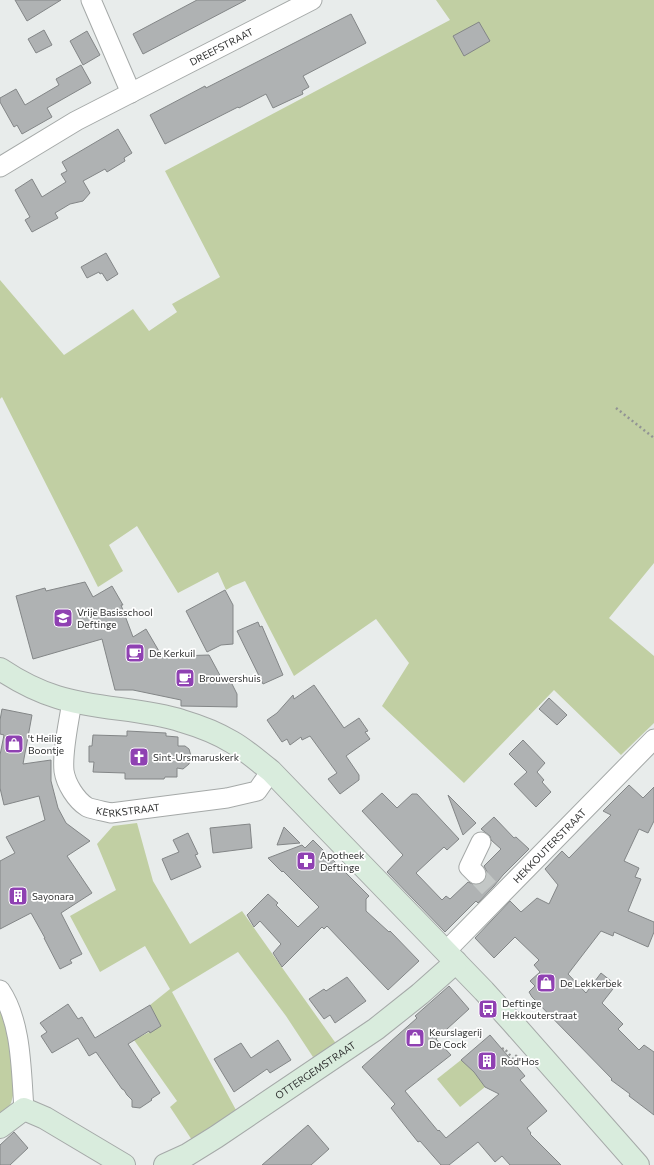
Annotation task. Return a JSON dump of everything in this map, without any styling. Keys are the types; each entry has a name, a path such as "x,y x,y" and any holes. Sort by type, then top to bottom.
{"street":[{"path":"91,0 131,93"},
{"name":"DREEFSTRAAT","path":"0,167 76,120 312,0"},
{"path":"0,669 44,692 72,701 163,716 214,732 232,742 271,771 512,1022 638,1165"},
{"name":"KERKSTRAAT","path":"72,701 67,732 64,772 68,784 74,794 86,806 96,810 111,813 227,798 257,791 271,771"},
{"name":"HEKKOUTERSTRAAT","path":"451,957 494,893 654,739"},
{"path":"476,874 469,867 481,842"},
{"name":"OTTERGEMSTRAAT","path":"165,1165 187,1155 216,1137 376,1029 420,994 451,957"},
{"path":"0,990 5,998 14,1022 24,1109"},
{"path":"0,1127 24,1109"},
{"path":"24,1109 44,1118 124,1165"}],"path":[{"path":"616,408 654,438"}],"green space":[{"path":"436,0 654,0 654,563 609,618 654,656 654,723 621,755 554,690 464,783 382,706 409,663 376,619 294,676 245,581 226,590 218,572 178,593 137,526 109,545 123,571 98,587 2,397 0,399 0,280 64,355 133,309 149,331 177,312 172,304 220,277 165,171 450,20"},
{"path":"137,823 153,881 190,944 242,911 337,1045 313,1057 286,1016 238,952 172,992 236,1110 192,1140 170,1107 177,1101 134,1040 161,1026 150,1005 170,989 145,946 100,972 70,916 116,890 97,844 113,826"},
{"path":"0,1003 8,1023 15,1088 11,1103 0,1117"},
{"path":"461,1060 474,1072 485,1087 460,1107 437,1079"}],"building":[{"path":"15,0 61,0 27,21"},
{"path":"197,0 246,0 143,54 133,34"},
{"path":"351,14 366,43 303,76 309,87 302,91 303,94 273,108 266,94 165,144 150,115 205,86 206,88"},
{"path":"479,22 490,41 464,56 453,36"},
{"path":"44,30 52,45 36,53 28,39"},
{"path":"87,31 100,55 83,65 70,41"},
{"path":"81,65 91,83 47,108 52,117 22,134 17,125 14,127 0,102 0,98 16,89 25,105 59,85 56,79"},
{"path":"118,129 132,153 124,158 125,161 107,172 105,169 83,181 90,193 83,201 70,204 55,213 58,218 32,232 25,220 30,217 15,190 32,179 42,197 66,182 61,174 67,171 62,162"},
{"path":"106,253 118,274 107,281 102,273 100,274 99,272 87,278 81,267"},
{"path":"85,582 93,597 112,586 123,605 121,605 133,637 146,629 163,658 173,652 176,656 209,655 223,681 231,682 237,694 237,707 181,706 181,700 133,690 115,690 102,639 33,659 16,596 45,588 46,591"},
{"path":"225,590 233,605 233,644 221,645 207,652 186,611"},
{"path":"258,622 260,627 262,626 283,675 263,684 237,631"},
{"path":"314,685 344,728 359,718 368,731 365,732 370,739 346,756 359,775 359,780 340,794 328,779 337,773 310,736 302,740 301,737 290,745 287,739 282,742 267,720 277,713 293,695 294,699"},
{"path":"549,698 567,715 557,725 539,709"},
{"path":"2,709 32,715 23,764 51,760 51,781 58,808 66,823 90,841 67,856 92,893 61,913 82,954 70,960 72,963 60,969 31,913 0,929 0,861 15,853 6,837 45,820 39,796 4,805 0,788 0,755 4,735 0,734"},
{"name":"Sint-Ursmaruskerk","path":"127,731 166,733 166,736 178,737 178,746 185,746 189,749 191,756 189,764 183,769 177,768 177,777 165,777 164,779 125,779 125,773 93,772 94,762 89,762 89,746 92,746 93,735 127,736"},
{"path":"523,740 545,763 537,772 544,780 542,782 551,792 536,807 514,784 527,772 509,754"},
{"path":"629,785 643,798 654,787 654,821 648,833 639,829 624,861 639,868 635,877 641,879 628,911 654,922 654,932 648,947 614,932 613,936 601,931 568,974 586,993 601,973 616,985 602,1003 623,1024 618,1029 639,1050 644,1045 654,1052 654,1115 611,1080 612,1079 532,997 529,992 535,986 530,981 540,972 534,965 539,960 515,937 494,958 475,938 510,901 521,912 537,898 549,904 558,885 545,869 562,851 569,858 611,815 603,811"},
{"path":"382,793 397,808 412,794 417,794 459,839 447,850 444,847 416,873 442,900 446,896 450,899 468,882 478,885 484,881 487,872 484,866 501,849 491,840 490,836 481,829 494,817 514,838 516,837 529,849 478,903 476,901 445,932 387,872 403,855 362,811"},
{"path":"448,795 476,823 463,835"},
{"path":"250,824 252,848 213,853 210,828"},
{"path":"284,827 300,843 277,845"},
{"path":"188,833 198,854 195,855 201,867 171,880 162,859 179,852 173,840"},
{"path":"313,840 369,896 366,899 366,911 389,932 390,931 419,961 388,990 327,926 324,929 322,927 282,967 273,953 281,944 260,921 254,927 247,915 268,894 278,903 276,905 298,927 319,907 268,858 302,845 305,848"},
{"path":"347,977 366,1001 335,1023 330,1015 324,1019 309,999 324,989 326,991"},
{"path":"449,986 469,1009 436,1039 451,1055 405,1091 438,1131 439,1130 446,1138 499,1094 485,1087 474,1072 461,1060 490,1035 525,1076 520,1080 547,1111 527,1128 531,1133 530,1134 561,1165 510,1165 502,1156 495,1162 478,1142 449,1165 441,1165 420,1141 418,1142 391,1108 395,1104 362,1067 417,1018 415,1016"},
{"path":"68,1004 78,1019 82,1017 95,1038 150,1005 161,1026 150,1033 149,1031 128,1044 160,1093 140,1108 132,1107 132,1100 122,1089 96,1052 89,1056 78,1038 52,1053 41,1036 47,1032 40,1023"},
{"path":"278,1040 291,1060 270,1073 267,1069 234,1092 214,1059 241,1043 251,1058"},
{"path":"308,1125 329,1149 311,1165 262,1165"},
{"path":"14,1132 28,1148 10,1165 0,1165 0,1145"}],"tunnel":[{"path":"476,874 490,889"}],"place":[{"name":"Vrije Basisschool Deftinge","path":"63,618"},
{"name":"De Kerkuil","path":"135,653"},
{"name":"Brouwershuis","path":"185,678"},
{"name":"'t Heilig Boontje","path":"14,744"},
{"name":"Sint-Ursmaruskerk","path":"139,757"},
{"name":"Apotheek Deftinge","path":"306,861"},
{"name":"Sayonara","path":"18,896"},
{"name":"De Lekkerbek","path":"546,983"},
{"name":"Deftinge Hekkouterstraat","path":"488,1009"},
{"name":"Keurslagerij De Cock","path":"415,1038"},
{"name":"Rod'Hos","path":"487,1061"}]}
